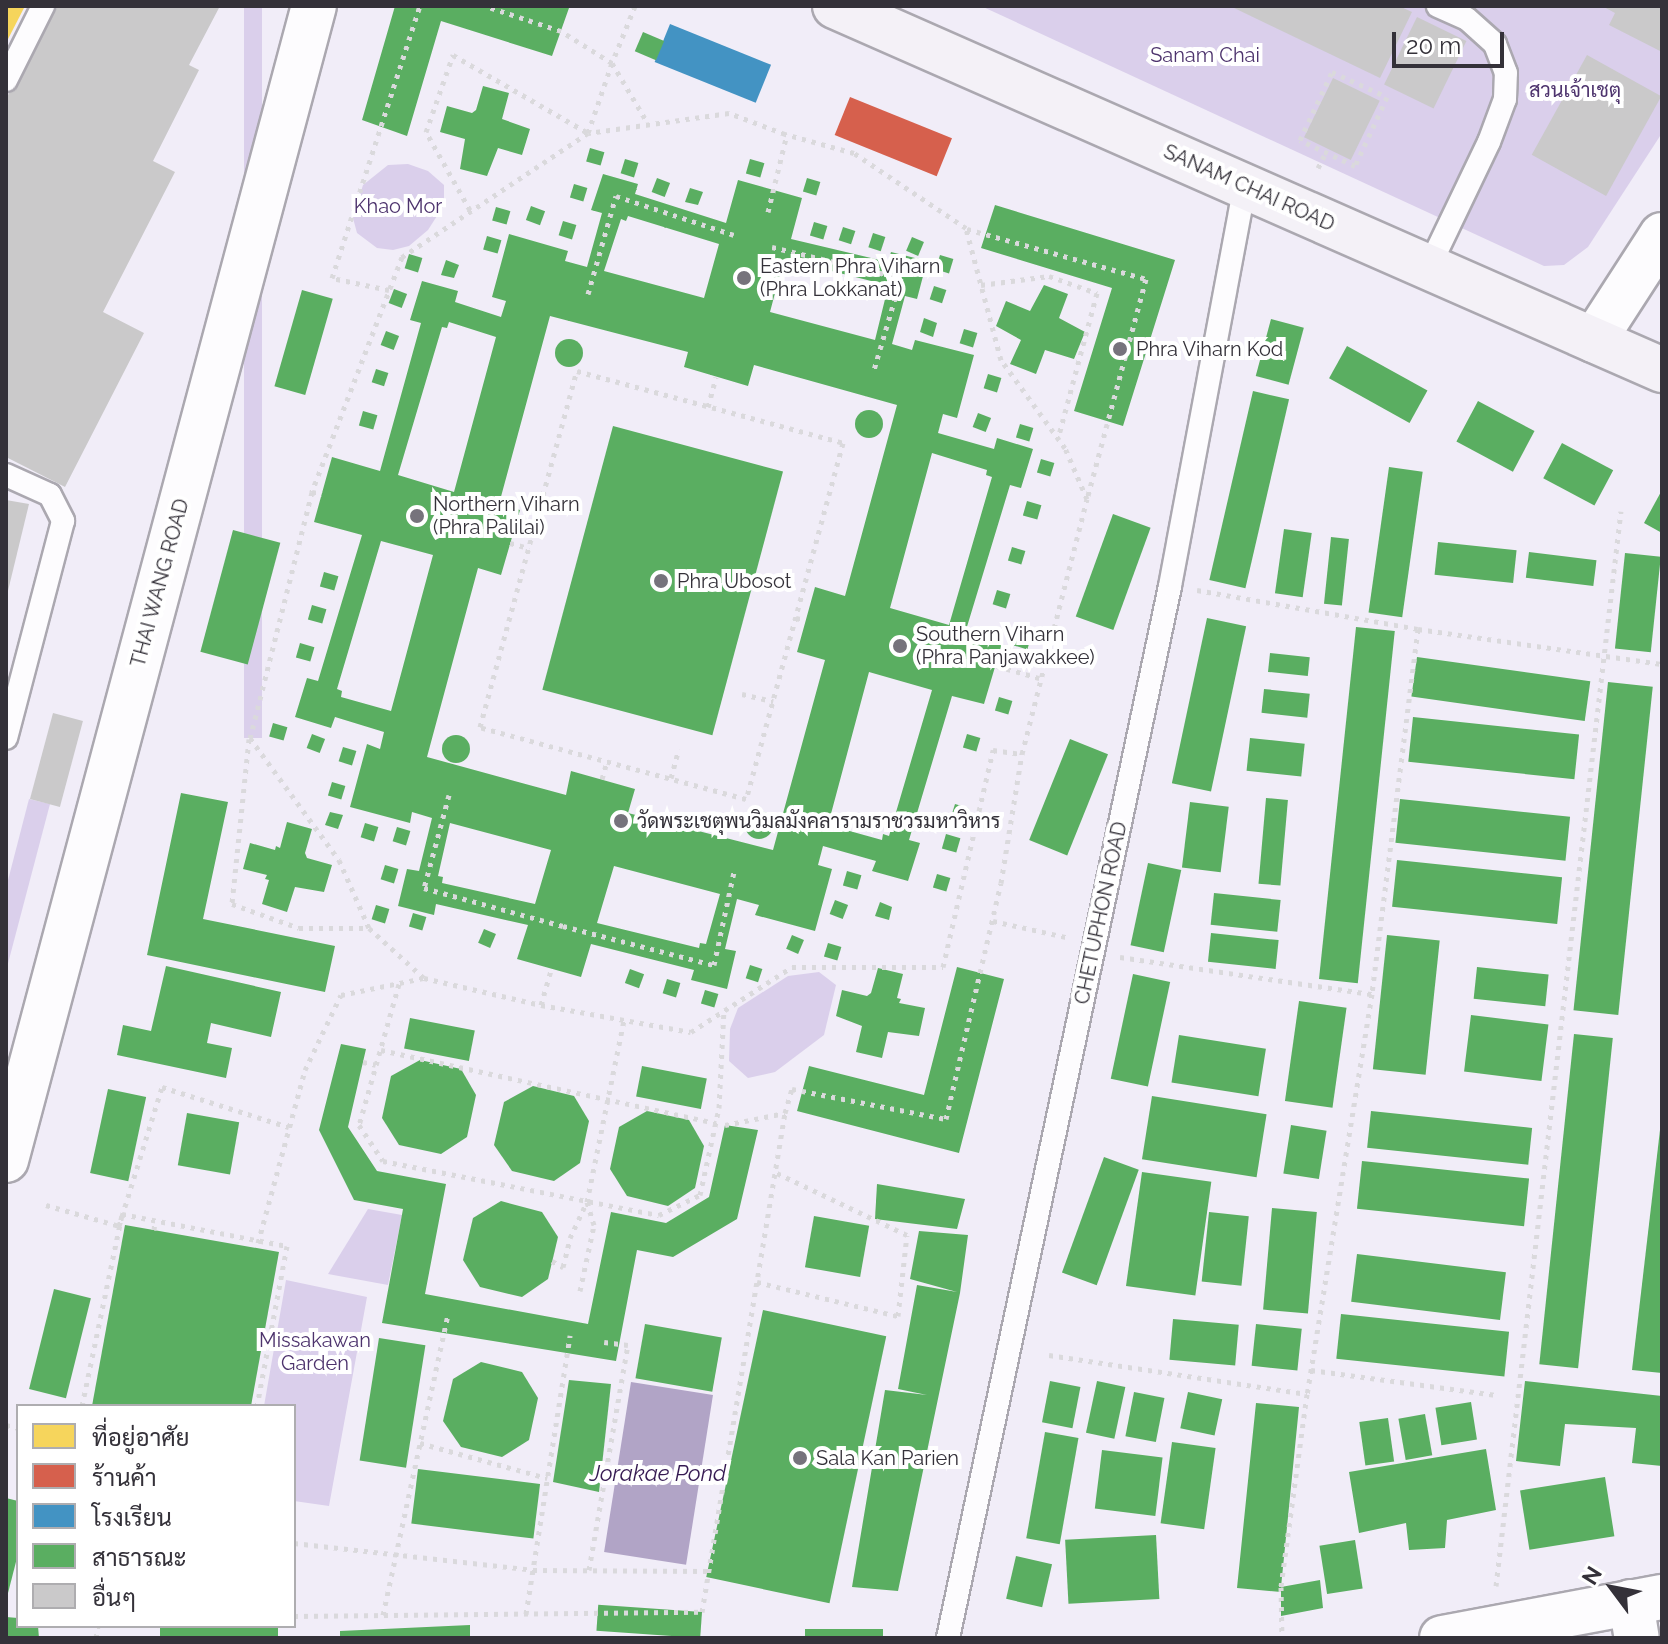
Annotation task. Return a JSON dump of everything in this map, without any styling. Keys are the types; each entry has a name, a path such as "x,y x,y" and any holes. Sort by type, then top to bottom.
{"main road":[{"name":"SANAM CHAI ROAD","path":"835,6 1662,370"}],"street":[{"name":"THAI WANG ROAD","path":"6,1160 314,6"},
{"path":"1594,340 1662,235"},
{"path":"1451,1637 1643,1612"}],"lane":[{"path":"6,80 43,6"},
{"path":"1429,267 1489,142 1505,99 1506,86 1506,73 1495,44 1467,19 1438,6"},
{"name":"CHETUPHON ROAD","path":"948,1638 1170,586 1245,186"},
{"path":"6,475 50,495 63,521 6,738"}],"path":[{"path":"389,290 332,278 420,6"},
{"path":"486,6 561,31 612,63 647,122"},
{"path":"588,133 635,6"},
{"path":"470,210 426,132 453,55 588,133"},
{"path":"1332,72 1387,97 1355,166 1326,152 1300,140 1332,72"},
{"path":"296,1616 702,1612 785,1113 792,1089 946,1119 993,921 1022,754 1039,678 1146,279 966,228 854,153 729,113 647,122 588,133 402,257 312,492 250,738 232,904 299,928 369,928"},
{"path":"768,212 787,134"},
{"path":"1318,168 1326,152"},
{"path":"588,294 616,196 734,235"},
{"path":"966,228 1001,360 1058,439 1087,499"},
{"path":"772,247 901,278 874,370"},
{"path":"981,285 1049,276 1097,293 1058,439"},
{"path":"577,371 708,407 843,443 746,799 480,727 577,371"},
{"path":"708,407 716,377"},
{"path":"312,492 322,494"},
{"path":"1496,1587 1621,511"},
{"path":"510,543 529,548"},
{"path":"1208,592 1418,629 1662,664"},
{"path":"796,618 805,620"},
{"path":"1282,1638 1281,1587 1307,1394 1372,994 1418,629"},
{"path":"997,666 1039,678"},
{"path":"742,694 773,701"},
{"path":"250,738 339,860 369,928 424,978"},
{"path":"671,778 679,749"},
{"path":"258,1243 305,1070 341,995 424,978 541,1005 691,1032 792,967 943,967 993,750 1022,754"},
{"path":"602,779 607,761"},
{"path":"449,795 424,888 563,926 714,965 734,872"},
{"path":"993,921 1074,940"},
{"path":"1109,955 1372,994"},
{"path":"541,1005 551,970"},
{"path":"399,984 359,1125 383,1161 659,1215 700,1195 716,1123 724,1010"},
{"path":"552,1261 563,1267 570,1238 587,1202 624,1020"},
{"path":"381,1050 716,1123"},
{"path":"363,1062 376,1065"},
{"path":"82,1404 122,1214 162,1087 289,1127"},
{"path":"725,1125 785,1113"},
{"path":"713,1134 723,1135"},
{"path":"757,1282 898,1316 907,1235 775,1172"},
{"path":"580,1291 594,1225 587,1202"},
{"path":"46,1205 119,1226"},
{"path":"122,1214 258,1243 287,1246 257,1404"},
{"path":"154,1230 155,1221"},
{"path":"383,1615 448,1314"},
{"path":"526,1614 570,1335"},
{"path":"589,1570 628,1345 604,1342"},
{"path":"1049,1355 1307,1394"},
{"path":"1311,1370 1496,1395"},
{"path":"420,1443 547,1478"},
{"path":"296,1543 533,1570 709,1571"}],"green space":[{"path":"244,6 262,6 262,738 244,738"},
{"path":"981,6 1662,6 1662,133 1588,247 1564,265 1544,266"},
{"name":"Khao Mor","path":"408,164 428,171 444,185 444,205 428,230 409,246 393,250 377,248 357,233 353,218 363,185 388,165"},
{"path":"29,799 50,804 6,971 6,888"},
{"path":"819,972 836,985 824,1035 775,1072 748,1078 729,1061 730,1029 738,1008 788,976"},
{"path":"368,1209 402,1215 388,1285 328,1274"},
{"name":"Missakawan Garden","path":"286,1280 367,1297 329,1506 296,1501 296,1404 264,1404"}],"water":[{"name":"Jorakae Pond","path":"631,1382 713,1395 686,1565 604,1552"}],"building: ที่อยู่อาศัย":[{"path":"6,6 25,6 6,43"}],"building: ร้านค้า":[{"path":"850,97 952,138 937,176 835,135"}],"building: โรงเรียน":[{"path":"670,24 771,65 756,103 655,62"}],"building: สาธารณะ":[{"path":"395,6 569,8 552,56 441,21 407,136 362,120"},
{"path":"643,32 664,41 656,60 635,51"},
{"path":"483,86 509,93 502,119 530,129 522,155 498,148 487,176 460,169 465,139 440,132 447,106 472,113 476,110"},
{"path":"590,148 604,152 601,166 586,161"},
{"path":"625,159 638,163 634,177 621,173"},
{"path":"750,159 764,163 760,178 746,173"},
{"path":"603,174 638,184 635,194 726,223 738,180 802,198 791,239 888,262 891,252 927,261 917,299 905,296 892,344 912,350 915,340 974,355 957,418 943,414 938,433 994,449 997,438 1033,449 1021,488 1010,485 966,630 1003,640 984,704 952,696 909,840 920,843 908,881 872,871 876,861 823,846 818,865 832,869 815,931 755,915 759,905 737,899 725,949 736,951 727,989 691,980 694,970 591,944 581,977 517,959 528,925 436,904 434,915 398,906 407,869 419,871 432,818 412,812 410,823 350,807 367,744 380,749 384,732 335,717 331,728 295,717 307,678 318,681 362,535 314,522 332,457 380,471 421,323 410,320 422,281 458,291 455,302 501,317 506,301 492,297 509,234 568,251 565,261 587,267 602,213 591,210","holes":["628,216 719,244 704,298 604,271 621,219 626,221","784,259 883,284 881,289 887,291 875,340 770,312","550,316 688,352 684,367 748,386 754,365 897,405 845,596 815,587 797,652 825,660 773,850 628,813 635,789 571,771 566,795 427,757 478,568 501,575 520,510 499,504","449,322 496,337 454,492 398,475 442,327 447,328","932,453 987,470 986,475 992,477 949,625 890,608","381,541 433,555 391,711 341,697 342,691 337,689","869,672 932,690 889,836 883,834 882,840 828,825","450,823 551,850 535,904 442,883 443,877 438,876","614,866 720,894 706,944 700,943 699,948 597,923"]},
{"path":"657,178 670,183 665,197 652,192"},
{"path":"807,178 820,182 816,195 803,191"},
{"path":"574,184 587,188 583,201 570,197"},
{"path":"690,188 703,192 698,205 685,202"},
{"name":"Phra Viharn Kod","path":"995,205 1175,260 1123,426 1074,411 1112,288 981,248"},
{"path":"531,206 545,211 540,225 526,220"},
{"path":"496,207 510,211 507,225 492,220"},
{"path":"563,221 576,225 572,239 559,235"},
{"path":"814,222 827,226 823,239 810,235"},
{"path":"843,227 855,231 851,244 839,240"},
{"path":"873,233 885,237 881,251 868,247"},
{"path":"487,236 501,240 498,254 483,249"},
{"path":"912,237 924,242 918,256 906,251"},
{"path":"409,254 422,258 418,272 405,268"},
{"path":"940,255 953,259 949,273 936,269"},
{"path":"446,260 459,265 454,278 441,275"},
{"path":"1044,285 1068,294 1059,318 1085,332 1074,359 1045,350 1036,374 1010,364 1021,340 996,326 1006,301 1030,311"},
{"path":"934,286 946,290 942,303 930,299"},
{"path":"394,289 407,294 402,308 389,303"},
{"path":"302,290 333,299 305,395 274,386"},
{"path":"924,318 937,323 933,337 920,332"},
{"path":"1271,319 1304,328 1289,385 1256,376"},
{"path":"964,329 977,333 973,347 960,343"},
{"path":"386,331 399,336 394,350 381,345"},
{"path":"569,339 579,343 583,353 579,363 569,367 559,363 555,353 559,343"},
{"path":"1347,346 1427,391 1410,423 1329,378"},
{"path":"376,369 388,373 384,386 372,382"},
{"path":"988,374 1001,378 997,392 984,388"},
{"path":"1253,391 1289,399 1245,588 1209,580"},
{"path":"1478,401 1535,431 1513,472 1456,442"},
{"path":"869,410 879,414 883,424 879,434 869,438 859,434 855,424 859,414"},
{"path":"363,411 377,415 373,430 359,425"},
{"path":"978,413 991,418 986,432 973,427"},
{"path":"1020,424 1033,428 1029,441 1016,437"},
{"name":"Phra Ubosot","path":"613,426 783,472 712,735 542,690"},
{"path":"1562,443 1613,470 1594,506 1543,478"},
{"path":"1041,459 1054,463 1050,476 1037,472"},
{"path":"1389,467 1423,472 1402,617 1369,613"},
{"path":"1662,490 1662,533 1644,523"},
{"path":"1027,501 1041,505 1037,520 1023,515"},
{"path":"1113,514 1151,528 1113,630 1076,616"},
{"path":"1284,529 1312,533 1303,597 1275,593"},
{"path":"233,530 280,543 248,664 200,652"},
{"path":"1331,537 1349,539 1342,606 1324,604"},
{"path":"1438,542 1517,550 1513,583 1435,575"},
{"path":"1012,547 1025,551 1021,564 1008,560"},
{"path":"1529,552 1596,560 1593,586 1526,578"},
{"path":"1625,553 1661,557 1651,652 1615,648"},
{"path":"324,572 338,576 334,591 320,586"},
{"path":"997,590 1010,594 1006,608 993,604"},
{"path":"312,605 326,609 322,624 308,619"},
{"path":"1207,618 1246,626 1211,792 1172,783"},
{"path":"1356,627 1395,631 1358,983 1319,979"},
{"path":"1018,632 1031,636 1027,649 1014,645"},
{"path":"300,643 314,647 310,662 296,657"},
{"path":"1270,653 1310,657 1308,676 1268,672"},
{"path":"1417,657 1590,681 1585,721 1411,697"},
{"path":"1608,682 1653,687 1618,1015 1574,1010"},
{"path":"1264,689 1310,694 1307,718 1261,713"},
{"path":"999,697 1012,701 1008,714 995,710"},
{"path":"1413,717 1579,734 1574,779 1408,762"},
{"path":"273,723 287,727 284,741 269,736"},
{"path":"312,734 325,739 320,753 307,748"},
{"path":"967,734 980,738 976,751 963,747"},
{"path":"456,735 466,739 470,749 466,759 456,763 446,759 442,749 446,739"},
{"path":"1250,738 1305,744 1301,777 1247,771"},
{"path":"1070,739 1108,754 1067,855 1029,840"},
{"path":"343,747 356,751 352,765 339,761"},
{"path":"332,782 345,786 341,799 328,795"},
{"path":"181,793 228,802 203,919 335,946 325,992 147,955"},
{"path":"1266,798 1288,800 1280,886 1259,884"},
{"path":"1400,799 1570,817 1565,861 1395,843"},
{"path":"1190,802 1229,807 1221,872 1182,868"},
{"path":"955,804 968,808 964,822 951,818"},
{"path":"759,811 769,815 773,825 769,835 759,839 749,835 745,825 749,815"},
{"path":"330,812 343,815 338,829 325,825"},
{"path":"287,822 312,829 305,853 307,858 332,865 324,892 295,887 287,912 262,904 269,880 265,879 267,875 243,869 250,843 275,850 276,846 280,848"},
{"path":"365,823 378,827 374,841 361,837"},
{"path":"397,827 410,831 406,845 393,841"},
{"path":"946,834 960,838 956,853 942,848"},
{"path":"1397,860 1562,877 1557,924 1392,907"},
{"path":"1148,863 1181,870 1164,952 1131,945"},
{"path":"385,865 398,869 394,883 381,879"},
{"path":"847,871 861,875 857,890 843,885"},
{"path":"937,874 950,878 946,891 933,887"},
{"path":"1214,893 1281,900 1277,932 1211,925"},
{"path":"835,900 848,905 843,919 830,914"},
{"path":"880,902 892,907 889,920 875,916"},
{"path":"376,905 389,909 385,923 372,919"},
{"path":"413,913 426,917 422,930 409,926"},
{"path":"484,929 496,934 490,948 478,943"},
{"path":"1211,933 1279,940 1276,969 1208,962"},
{"path":"792,935 804,940 798,954 786,949"},
{"path":"1387,935 1440,941 1426,1075 1373,1069"},
{"path":"828,943 841,947 837,960 824,956"},
{"path":"750,965 762,969 758,982 746,978"},
{"path":"166,966 281,992 271,1037 211,1023 207,1043 232,1048 226,1078 117,1055 123,1025 151,1031"},
{"path":"957,967 1004,979 959,1153 797,1111 809,1066 924,1095"},
{"path":"1477,967 1549,975 1545,1006 1474,999"},
{"path":"878,968 903,974 897,998 901,999 899,1003 925,1008 919,1036 888,1032 882,1058 856,1052 862,1026 836,1016 842,990 867,996 871,993"},
{"path":"630,969 644,974 639,988 625,983"},
{"path":"1133,974 1170,982 1148,1087 1111,1079"},
{"path":"667,979 680,983 676,997 663,993"},
{"path":"705,990 718,994 714,1007 701,1003"},
{"path":"1299,1001 1347,1008 1332,1108 1285,1101"},
{"path":"1471,1015 1548,1025 1541,1081 1464,1072"},
{"path":"410,1018 475,1031 469,1061 404,1048"},
{"path":"1574,1034 1613,1038 1578,1368 1539,1364"},
{"path":"1179,1035 1266,1049 1258,1096 1171,1082"},
{"path":"341,1044 366,1049 348,1127 377,1171 446,1184 425,1294 588,1324 611,1212 666,1223 709,1197 725,1125 758,1130 737,1219 673,1257 637,1250 616,1361 382,1323 403,1209 354,1200 319,1130"},
{"path":"420,1060 461,1069 476,1095 467,1137 441,1154 399,1145 382,1118 391,1076"},
{"path":"642,1066 707,1079 701,1109 636,1096"},
{"path":"533,1086 574,1096 589,1121 580,1163 554,1181 512,1171 494,1145 504,1102"},
{"path":"108,1089 146,1097 128,1181 90,1173"},
{"path":"1152,1096 1267,1114 1257,1177 1142,1159"},
{"path":"647,1111 689,1120 704,1146 695,1188 668,1206 627,1196 610,1169 619,1127"},
{"path":"1371,1111 1532,1128 1528,1165 1367,1148"},
{"path":"187,1113 239,1122 230,1174 178,1165"},
{"path":"1291,1125 1327,1131 1319,1179 1283,1173"},
{"path":"1662,1130 1662,1373 1632,1370"},
{"path":"1104,1157 1139,1170 1097,1285 1062,1273"},
{"path":"1362,1161 1529,1179 1524,1226 1357,1209"},
{"path":"1142,1172 1211,1182 1195,1296 1126,1286"},
{"path":"877,1184 965,1199 957,1229 875,1219"},
{"path":"501,1201 542,1212 558,1237 548,1279 522,1297 480,1287 463,1260 473,1218"},
{"path":"1272,1208 1317,1212 1308,1314 1263,1310"},
{"path":"1209,1212 1249,1216 1241,1286 1202,1282"},
{"path":"814,1216 869,1226 860,1277 805,1267"},
{"path":"125,1225 279,1252 251,1404 92,1404"},
{"path":"919,1231 968,1235 960,1293 898,1591 852,1587 885,1390 927,1395 898,1389 917,1285 957,1292 910,1279"},
{"path":"1357,1254 1506,1272 1500,1320 1351,1302"},
{"path":"54,1289 91,1298 66,1398 29,1389"},
{"name":"Sala Kan Parien","path":"763,1310 886,1336 829,1603 706,1577"},
{"path":"1341,1314 1509,1332 1504,1376 1336,1359"},
{"path":"1173,1319 1239,1325 1235,1366 1169,1360"},
{"path":"645,1324 722,1338 712,1392 635,1378"},
{"path":"1256,1324 1302,1329 1297,1371 1252,1366"},
{"path":"379,1338 425,1345 406,1468 360,1460"},
{"path":"481,1362 522,1372 538,1398 529,1440 502,1457 461,1447 443,1421 453,1379"},
{"path":"569,1380 611,1384 599,1492 553,1482"},
{"path":"1050,1381 1080,1387 1072,1428 1042,1422"},
{"path":"1097,1381 1125,1387 1114,1439 1086,1433"},
{"path":"1525,1381 1662,1396 1662,1466 1632,1463 1636,1428 1565,1424 1560,1466 1516,1461"},
{"path":"1134,1392 1164,1398 1156,1442 1125,1436"},
{"path":"1188,1392 1222,1399 1215,1435 1180,1428"},
{"path":"1471,1402 1477,1440 1441,1445 1435,1408"},
{"path":"1256,1403 1299,1407 1281,1587 1320,1580 1323,1608 1281,1616 1281,1592 1237,1588"},
{"path":"1425,1414 1432,1455 1406,1460 1398,1419"},
{"path":"1388,1418 1394,1462 1365,1466 1359,1422"},
{"path":"1045,1432 1078,1438 1060,1544 1026,1538"},
{"path":"1172,1442 1216,1448 1204,1529 1161,1523"},
{"path":"1486,1449 1496,1510 1447,1520 1445,1548 1409,1550 1406,1523 1359,1533 1349,1472"},
{"path":"1102,1450 1163,1457 1155,1516 1095,1509"},
{"path":"418,1469 540,1484 533,1539 411,1524"},
{"path":"1605,1477 1614,1536 1529,1550 1520,1490"},
{"path":"6,1498 16,1500 16,1562 7,1597"},
{"path":"1156,1535 1159,1599 1068,1604 1065,1540"},
{"path":"1355,1540 1363,1588 1327,1594 1319,1546"},
{"path":"1016,1556 1052,1564 1042,1607 1006,1599"},
{"path":"598,1605 702,1612 700,1638 596,1631"},
{"path":"6,1617 16,1618 16,1628 38,1628 39,1638 6,1638"},
{"path":"470,1625 470,1638 340,1638 340,1631"},
{"path":"160,1628 278,1628 278,1638 160,1638"},
{"path":"805,1629 883,1629 883,1638 805,1638"}],"building: อื่นๆ":[{"path":"53,6 220,6 189,65 199,70 153,161 175,172 103,312 144,333 65,487 6,457 6,99"},
{"path":"1230,6 1399,6 1412,12 1380,78"},
{"path":"1602,6 1662,6 1662,52 1609,25 1615,13"},
{"path":"1417,17 1466,41 1434,109 1384,84"},
{"path":"1587,55 1661,96 1606,196 1532,155"},
{"path":"1333,78 1380,101 1351,160 1304,137"},
{"path":"6,500 29,504 7,595 6,595"},
{"path":"53,713 83,721 60,807 30,799"}],"place":[{"name":"Eastern Phra Viharn (Phra Lokkanat)","path":"744,278"},
{"name":"Phra Viharn Kod","path":"1120,349"},
{"name":"Northern Viharn (Phra Palilai)","path":"417,516"},
{"name":"Phra Ubosot","path":"661,581"},
{"name":"Southern Viharn (Phra Panjawakkee)","path":"900,646"},
{"name":"วัดพระเชตุพนวิมลมังคลารามราชวรมหาวิหาร","path":"621,821"},
{"name":"Sala Kan Parien","path":"800,1458"}],"park label":[{"name":"Sanam Chai","path":"1205,55"},
{"name":"สวนเจ้าเชตุ","path":"1575,90"}]}
